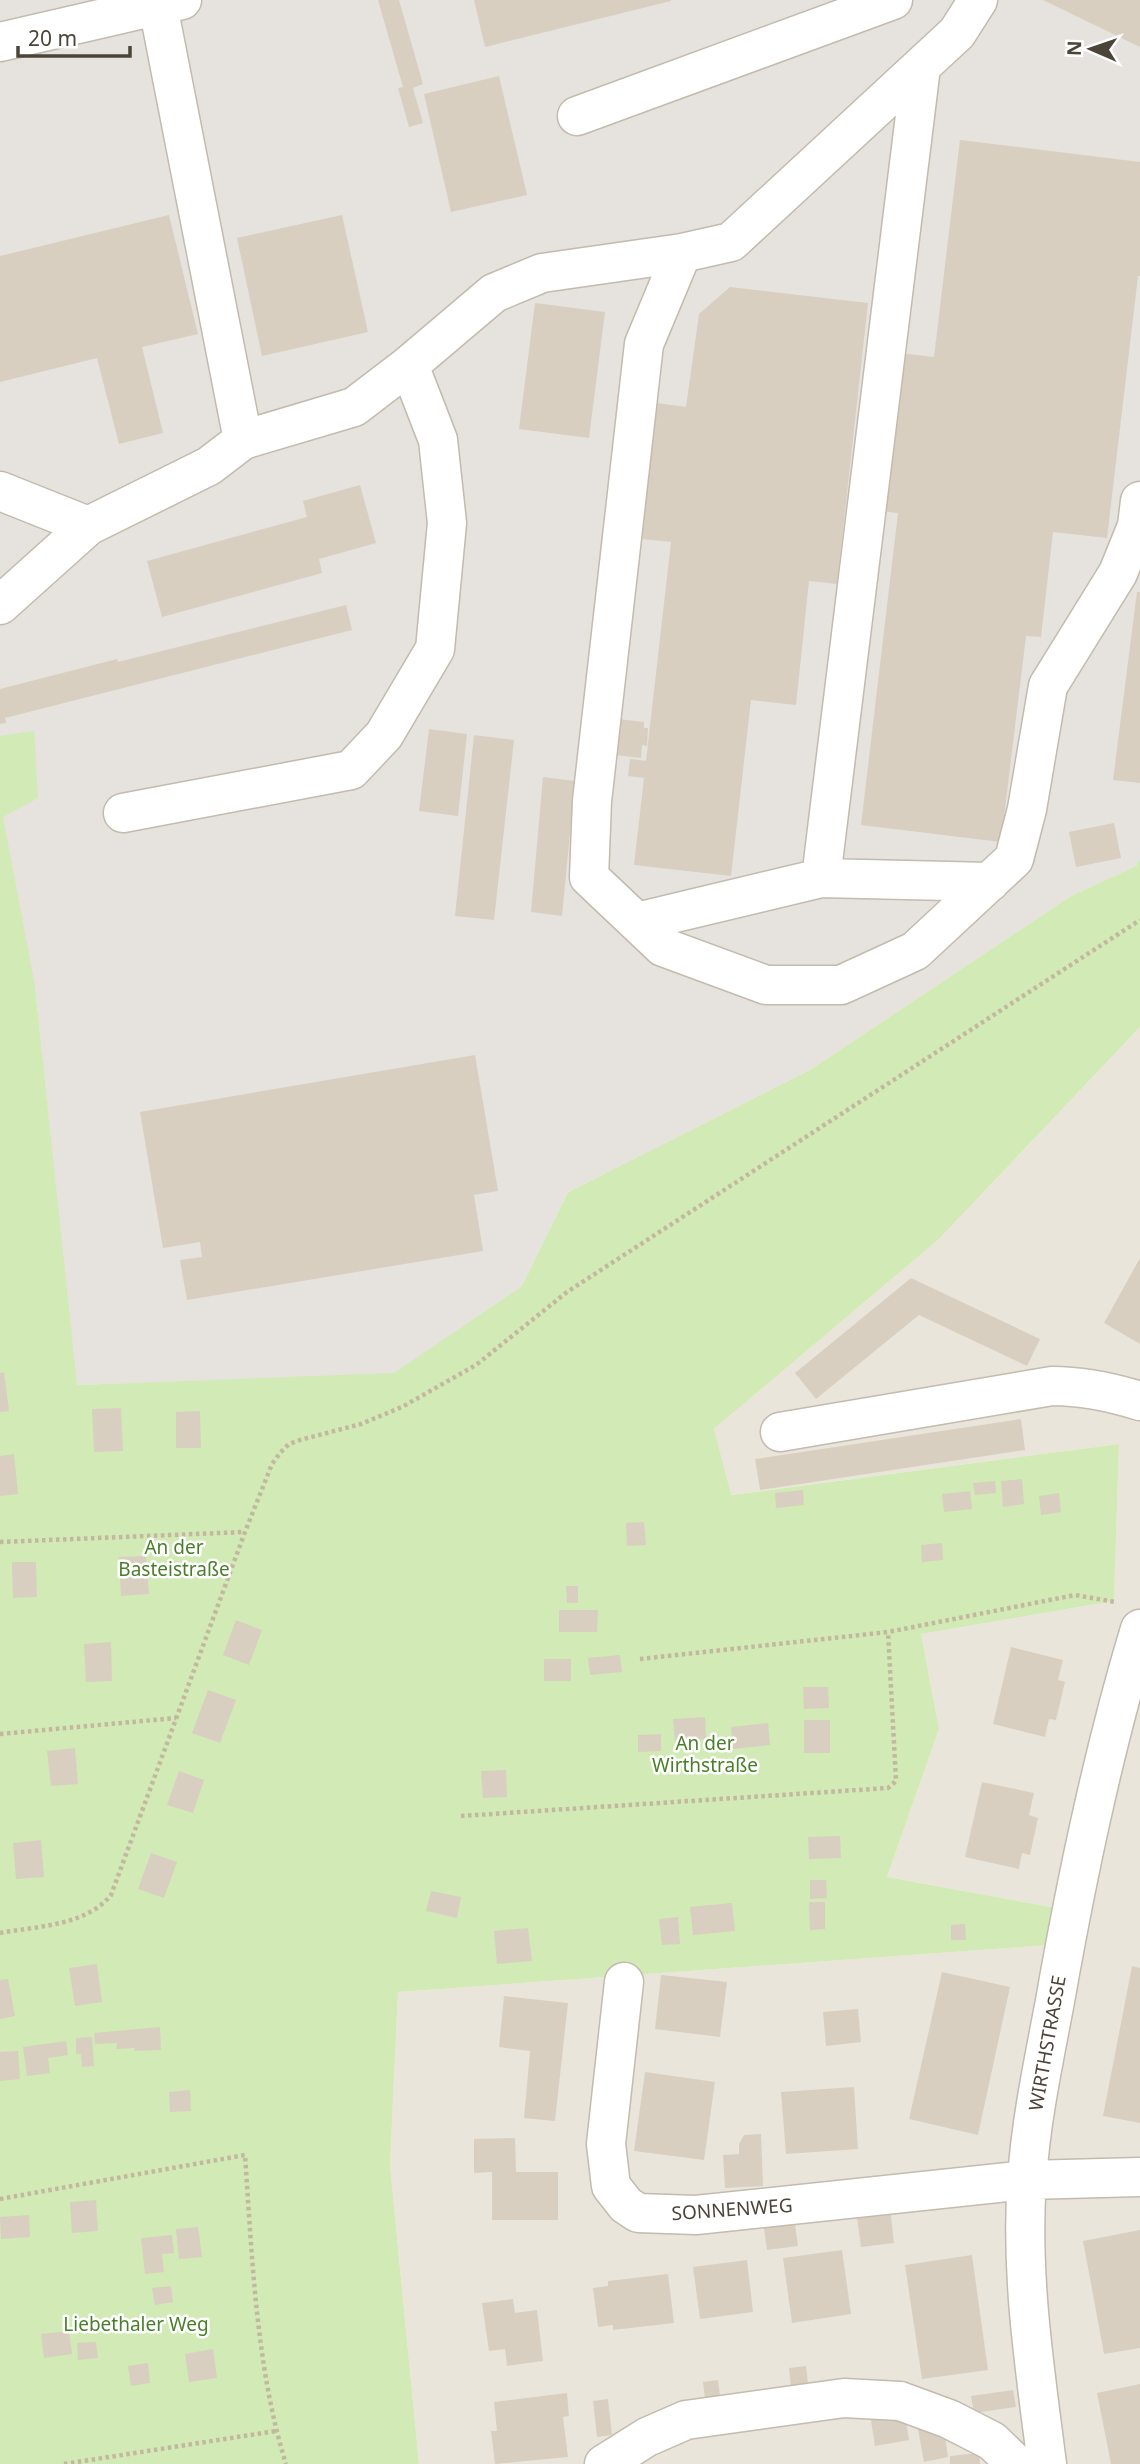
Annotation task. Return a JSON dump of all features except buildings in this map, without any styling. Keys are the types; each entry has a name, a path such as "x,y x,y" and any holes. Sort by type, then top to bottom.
{"street":[{"path":"577,116 893,0"},
{"path":"0,605 88,526 209,466 243,440 354,407 409,365 494,293 542,273 682,253 731,242 957,33 978,0"},
{"path":"0,42 170,3 243,440"},
{"path":"821,878 921,67"},
{"path":"682,253 644,344 592,800 589,877 663,947 766,985 841,985 915,951 1014,859 1027,809 1048,686 1118,573 1139,518"},
{"path":"123,813 351,770 384,735 435,649 447,523 438,440 409,365"},
{"path":"0,491 88,526"},
{"path":"637,922 821,878 990,881"},
{"path":"780,1432 1052,1386 1086,1388 1140,1401"},
{"name":"WIRTHSTRASSE","path":"1047,2464 1030,2331 1025,2254 1027,2180 1035,2112 1075,1884 1130,1700 1134,1617"},
{"name":"SONNENWEG","path":"624,1982 607,2144 611,2186 626,2205 638,2213 696,2216 1027,2180 1140,2177"},
{"path":"604,2464 647,2437 686,2420 844,2398 900,2401 949,2418 992,2441 1016,2464"}],"path":[{"path":"0,1933 79,1918 101,1906 111,1895 244,1532 272,1464 289,1444 361,1424 402,1407 476,1365 567,1292 1140,920"},
{"path":"0,1542 244,1532"},
{"path":"640,1659 888,1632 1075,1595 1134,1617"},
{"path":"461,1816 888,1788 895,1781 888,1632"},
{"path":"0,1734 176,1718"},
{"path":"0,2199 245,2155 255,2298 276,2431 286,2464"},
{"path":"64,2464 276,2431"}],"shaded area":[{"path":"0,0 1140,0 1140,859 1136,866 1071,896 810,1070 568,1192 522,1286 394,1374 76,1385 35,986 0,990"},
{"path":"1140,1027 1140,2464 419,2464 390,2165 398,1992 1049,1945 1056,1908 887,1877 939,1729 921,1634 1114,1601 1119,1444 730,1495 714,1429 939,1239"}],"green space":[{"path":"34,731 38,798 3,817 35,986 77,1385 394,1373 522,1286 568,1192 810,1070 1071,896 1136,866 1140,859 1140,1027 939,1239 714,1429 731,1495 1119,1444 1114,1601 921,1634 939,1729 887,1877 1056,1908 1049,1945 398,1992 390,2165 419,2464 0,2464 0,736"}],"park label":[{"name":"An der Basteistraße","path":"174,1558"},
{"name":"An der Wirthstraße","path":"705,1754"},
{"name":"Liebethaler Weg","path":"136,2324"}]}
